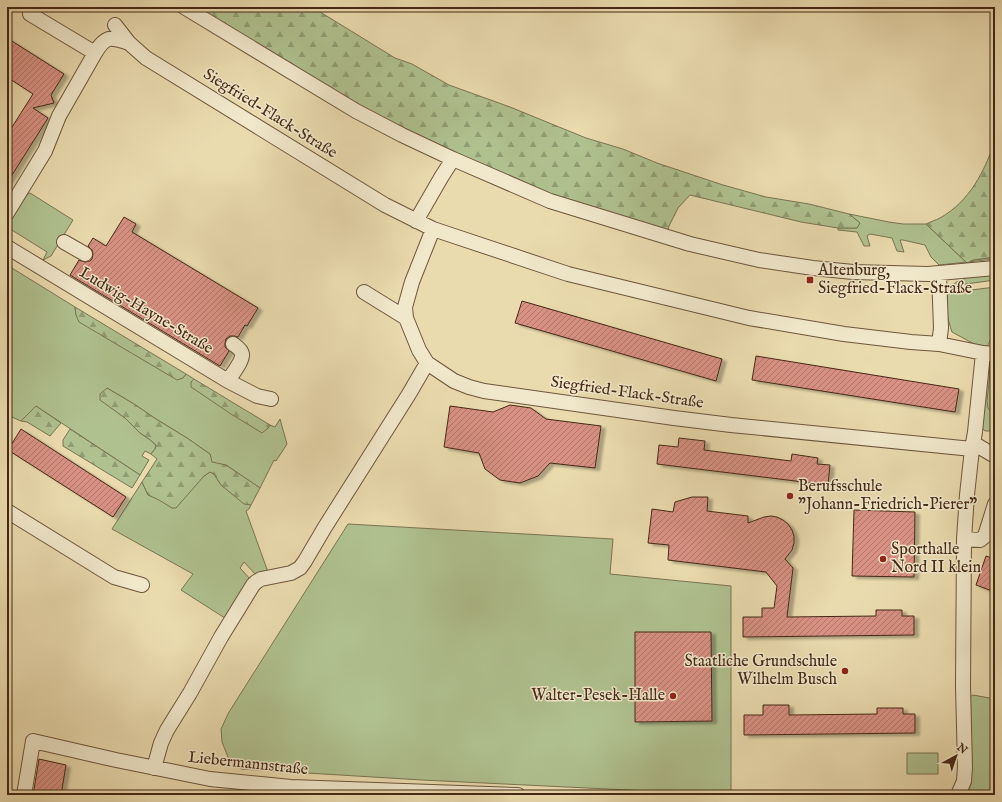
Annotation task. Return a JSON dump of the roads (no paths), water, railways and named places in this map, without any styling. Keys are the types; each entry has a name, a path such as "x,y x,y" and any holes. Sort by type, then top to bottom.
{"street":[{"path":"184,7 356,111 453,159 550,201 690,244 766,261 853,272 939,274 995,268"},
{"path":"30,14 95,53"},
{"name":"Siegfried-Flack-Straße","path":"115,25 129,43 146,58 385,205 433,229 568,274 749,318 844,334 939,344 989,354 972,446 967,495 964,539 963,686 965,767 964,781 958,795"},
{"path":"7,213 44,151 60,116 100,44 114,38 129,43"},
{"path":"416,221 453,159"},
{"name":"Siegfried-Flack-Straße","path":"433,229 412,282 405,307 406,318 419,350 430,364 454,381 468,387 484,391 681,419 864,439 972,446"},
{"path":"64,242 85,254"},
{"name":"Ludwig-Hayne-Straße","path":"7,247 228,380 257,396 271,400"},
{"path":"939,274 939,344"},
{"path":"364,292 406,318"},
{"path":"228,380 240,362 242,355 240,350 233,344"},
{"path":"154,768 161,743 167,730 253,585 261,579 291,573 300,568 409,394 430,364"},
{"path":"972,446 995,456"},
{"path":"964,539 980,540 985,536 995,504"},
{"path":"7,511 114,577 142,585"},
{"name":"Liebermannstraße","path":"24,795 33,741 210,779 291,787 518,795"}],"place":[{"name":"Altenburg, Siegfried-Flack-Straße","path":"810,280"},
{"name":"Berufsschule \"Johann-Friedrich-Pierer\"","path":"790,496"},
{"name":"Sporthalle Nord II klein","path":"883,559"},
{"name":"Staatliche Grundschule Wilhelm Busch","path":"845,671"},
{"name":"Walter-Pesek-Halle","path":"673,696"}]}
